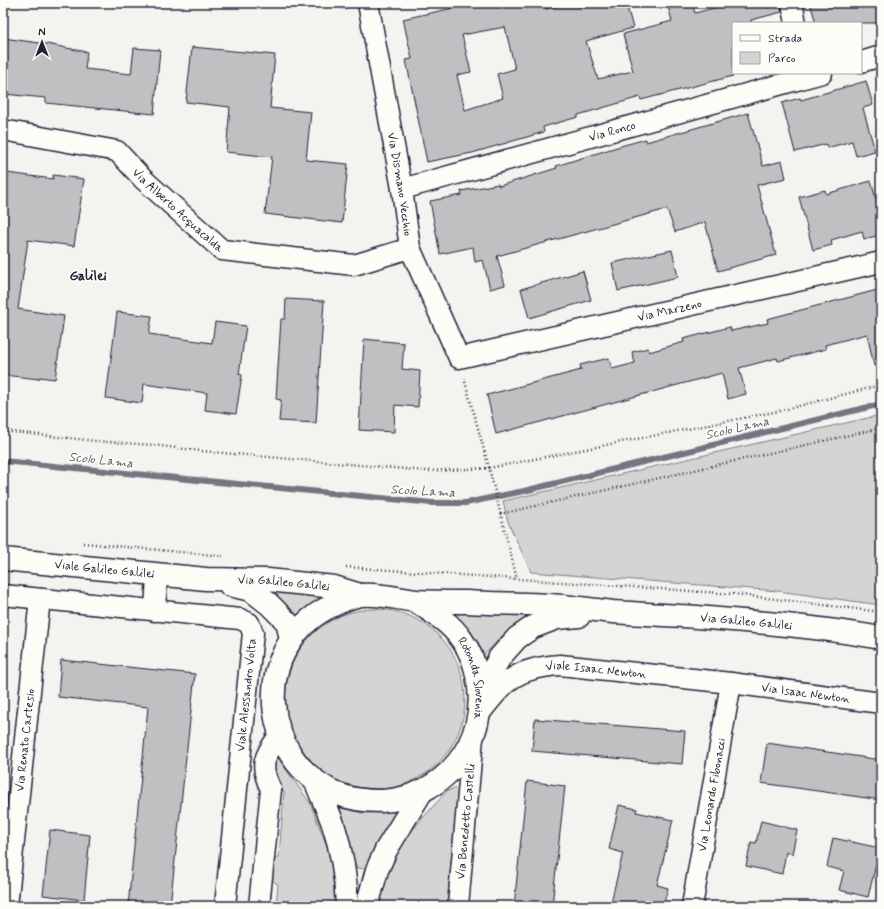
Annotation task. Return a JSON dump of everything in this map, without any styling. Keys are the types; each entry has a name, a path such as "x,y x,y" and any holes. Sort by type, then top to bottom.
{"main road":[{"name":"Viale Galileo Galilei","path":"3,559 206,579"},
{"name":"Via Galileo Galilei","path":"206,579 268,580 312,584 334,587 360,595"},
{"path":"206,579 251,590 269,604 287,622 291,640"},
{"name":"Rotonda Slovenia","path":"360,595 388,596 415,601 443,619 462,640 475,666 480,703 473,737 464,754 453,769 439,781 422,791 396,800 368,801 340,795 316,782 294,761 280,734 274,710 274,685 280,662 291,640 304,624 320,612 337,603 360,595"},
{"name":"Via Galileo Galilei","path":"415,601 560,606 612,612 703,617 841,631 881,638"},
{"name":"Via Galileo Galilei","path":"480,703 500,657 517,638 533,627 557,618 612,612"},
{"path":"316,782 333,825 341,854 346,881 347,906"},
{"path":"367,906 377,870 386,850 422,791"}],"street":[{"path":"792,3 796,22"},
{"name":"Via Dismano Vecchio","path":"370,10 402,189 410,248 459,358"},
{"path":"862,62 881,56"},
{"name":"Via Ronco","path":"402,189 813,74"},
{"name":"Via Alberto Acquacalda","path":"3,130 117,151 143,178 222,250 354,264 410,248"},
{"name":"Via Marzeno","path":"459,358 881,262"},
{"path":"155,611 156,575"},
{"name":"Viale Alessandro Volta","path":"3,595 240,619 249,623 253,633 225,906"},
{"name":"Via Renato Cartesio","path":"7,906 40,599"},
{"name":"Viale Isaac Newton","path":"480,703 496,692 511,678 528,670 543,666 560,665 731,683"},
{"name":"Via Isaac Newton","path":"731,683 881,703"},
{"name":"Via Leonardo Fibonacci","path":"692,906 731,683"},
{"path":"244,716 255,698 274,685"},
{"path":"259,906 271,789 264,776 264,759 280,734"},
{"name":"Via Benedetto Castelli","path":"458,906 473,737"},
{"path":"238,777 258,778 264,776"}],"path":[{"path":"318,3 370,10"},
{"path":"459,358 517,579"},
{"path":"3,431 96,441 427,471 489,468 779,411 881,385"},
{"path":"500,514 881,428"},
{"path":"77,543 224,556"},
{"path":"341,566 734,594 881,612"}],"green space":[{"path":"881,415 881,605 778,591 531,572 508,522 503,501"},
{"path":"264,587 330,595 308,607 296,622"},
{"path":"366,609 384,609 417,619 439,635 455,657 463,681 465,699 463,717 455,741 439,763 417,779 401,785 384,789 366,789 333,779 318,769 305,756 295,741 289,725 285,708 285,690 295,657 305,642 318,629 333,619 349,613"},
{"path":"459,612 535,612 535,618 504,634 480,659 452,616"},
{"path":"278,758 310,803 327,846 335,877 334,906 276,906 278,884 268,878 268,862 279,857 284,792 275,782 273,760"},
{"path":"458,787 447,906 377,906 380,885 406,837 447,791"},
{"path":"336,805 362,813 398,812 365,869 357,868"}],"building":[{"path":"461,3 545,3 546,9 567,3 626,3 633,28 586,41 598,79 633,71 623,34 672,21 667,3 692,3 695,13 732,3 781,3 782,12 751,20 752,22 732,22 733,76 641,100 640,97 543,127 544,132 472,153 427,162 406,60 412,59 403,19 462,6","holes":["505,27 515,69 497,74 503,98 465,110 457,75 471,72 462,35"]},
{"path":"810,3 881,3 881,23 816,22"},
{"path":"3,38 47,44 87,52 85,69 131,74 134,48 160,50 154,114 46,103 46,98 3,94"},
{"path":"192,47 275,55 270,108 311,112 306,160 348,164 342,223 265,214 272,157 226,152 230,107 186,102"},
{"path":"866,81 873,105 863,108 875,151 856,156 852,141 827,148 826,144 795,152 782,103 800,98 801,100"},
{"path":"748,113 763,166 782,161 786,178 757,185 776,255 718,271 705,222 675,232 667,209 497,256 505,285 490,289 483,260 475,262 473,247 440,254 430,201 462,195 461,191 498,184 499,186 617,147 646,139 646,142"},
{"path":"7,173 53,179 53,175 84,179 74,246 28,240 18,309 64,316 55,379 39,377 39,379 3,375 3,198"},
{"path":"871,181 881,218 881,235 864,239 862,231 831,240 832,245 813,250 799,197 825,190 826,194"},
{"path":"672,250 678,277 618,291 612,263"},
{"path":"583,271 591,300 529,318 521,289"},
{"path":"881,289 881,366 874,366 867,334 825,345 826,349 778,361 777,358 739,368 746,394 728,399 722,373 496,434 487,395 581,370 580,365 609,358 612,369 635,363 632,352 648,348 649,352 684,342 683,339 730,327 731,331 768,323 767,319"},
{"path":"286,299 324,301 316,423 279,421 281,400 276,399 281,319 285,319"},
{"path":"117,312 152,316 149,334 212,343 215,322 246,326 239,374 242,375 236,414 205,410 207,393 144,384 142,403 106,398"},
{"path":"364,339 404,343 402,369 420,371 418,407 395,405 394,432 359,430"},
{"path":"61,660 195,674 170,906 128,906 148,707 58,697"},
{"path":"535,719 685,731 682,764 532,751"},
{"path":"767,743 881,760 881,800 761,783"},
{"path":"527,781 565,786 552,906 514,906"},
{"path":"619,805 637,809 636,812 673,820 657,885 668,888 663,906 610,906 623,853 609,849"},
{"path":"761,821 797,830 792,854 786,852 782,874 746,866 751,842 756,843"},
{"path":"50,830 90,835 84,900 43,895"},
{"path":"833,838 880,848 868,897 839,890 844,871 827,867"}],"waterway":[{"name":"Scolo Lama","path":"3,461 432,503 466,503 524,491 881,404"}],"district":[{"name":"Galilei","path":"88,275"}]}
